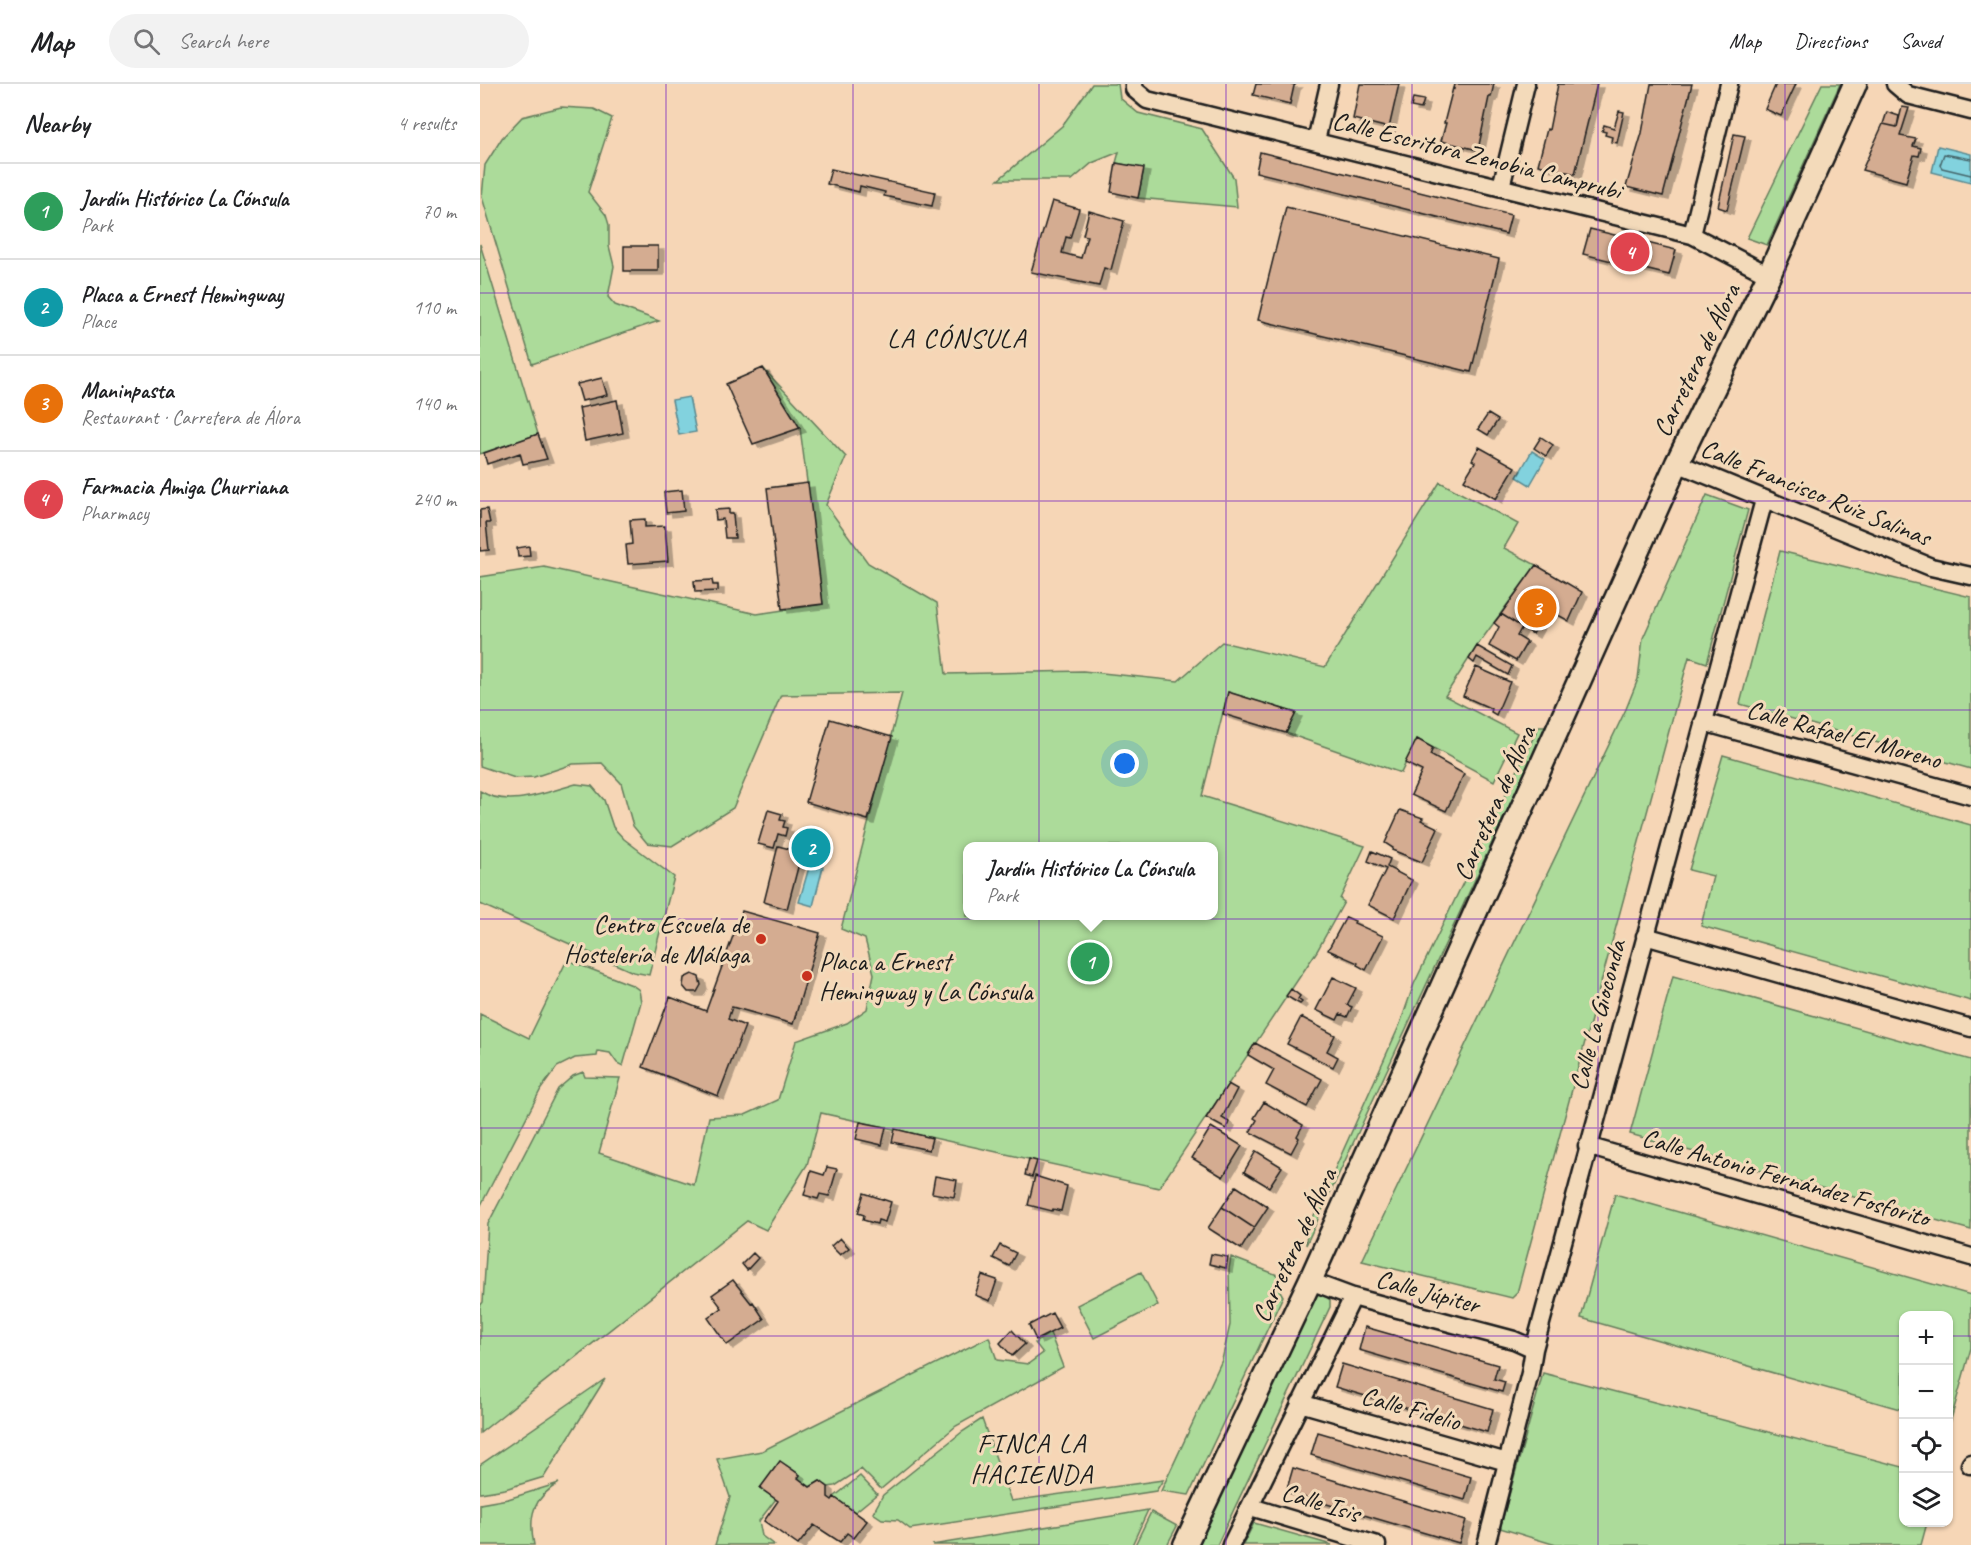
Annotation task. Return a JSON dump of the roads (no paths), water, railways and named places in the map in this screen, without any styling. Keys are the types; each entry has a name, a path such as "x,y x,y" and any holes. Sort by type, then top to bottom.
{"main road":[{"name":"Carretera de Álora","path":"1185,1545 1310,1281 1677,464 1769,275 1855,84"}],"street":[{"path":"1316,141 1329,84"},
{"path":"1501,187 1526,84"},
{"path":"1692,235 1729,84"},
{"path":"1895,84 1908,95 1971,111"},
{"name":"Calle Escritora Zenobia Camprubi","path":"1134,87 1147,100 1692,235 1769,275"},
{"name":"Calle Francisco Ruiz Salinas","path":"1677,464 1931,567 1971,576"},
{"name":"Calle La Gioconda","path":"1486,1545 1587,1146 1764,500"},
{"name":"Calle Rafael El Moreno","path":"1703,722 1971,796"},
{"path":"1645,936 1971,1028"},
{"name":"Calle Antonio Fernández Fosforito","path":"1587,1146 1971,1257"},
{"name":"Calle Júpiter","path":"1310,1281 1353,1297 1514,1340 1534,1349"},
{"path":"1231,1545 1353,1297"},
{"name":"Calle Fidelio","path":"1300,1403 1507,1462"},
{"name":"Calle Isis","path":"1251,1507 1377,1545"}],"water":[{"path":"1938,146 1971,154 1971,182 1932,172"},
{"path":"689,397 696,432 679,435 672,400"},
{"path":"1532,451 1545,459 1530,485 1517,477"},
{"path":"810,864 823,867 813,906 799,902"}],"place":[{"name":"Farmacia Amiga Churriana","path":"1630,252"},
{"name":"Maninpasta","path":"1537,608"},
{"name":"Placa a Ernest Hemingway","path":"811,848"},
{"name":"Centro Escuela de Hostelería de Málaga","path":"761,939"},
{"name":"Jardín Histórico La Cónsula","path":"1090,962"},
{"name":"Placa a Ernest Hemingway y La Cónsula","path":"807,976"}],"district":[{"name":"LA CÓNSULA","path":"957,338"},
{"name":"FINCA LA HACIENDA","path":"1032,1458"}]}
